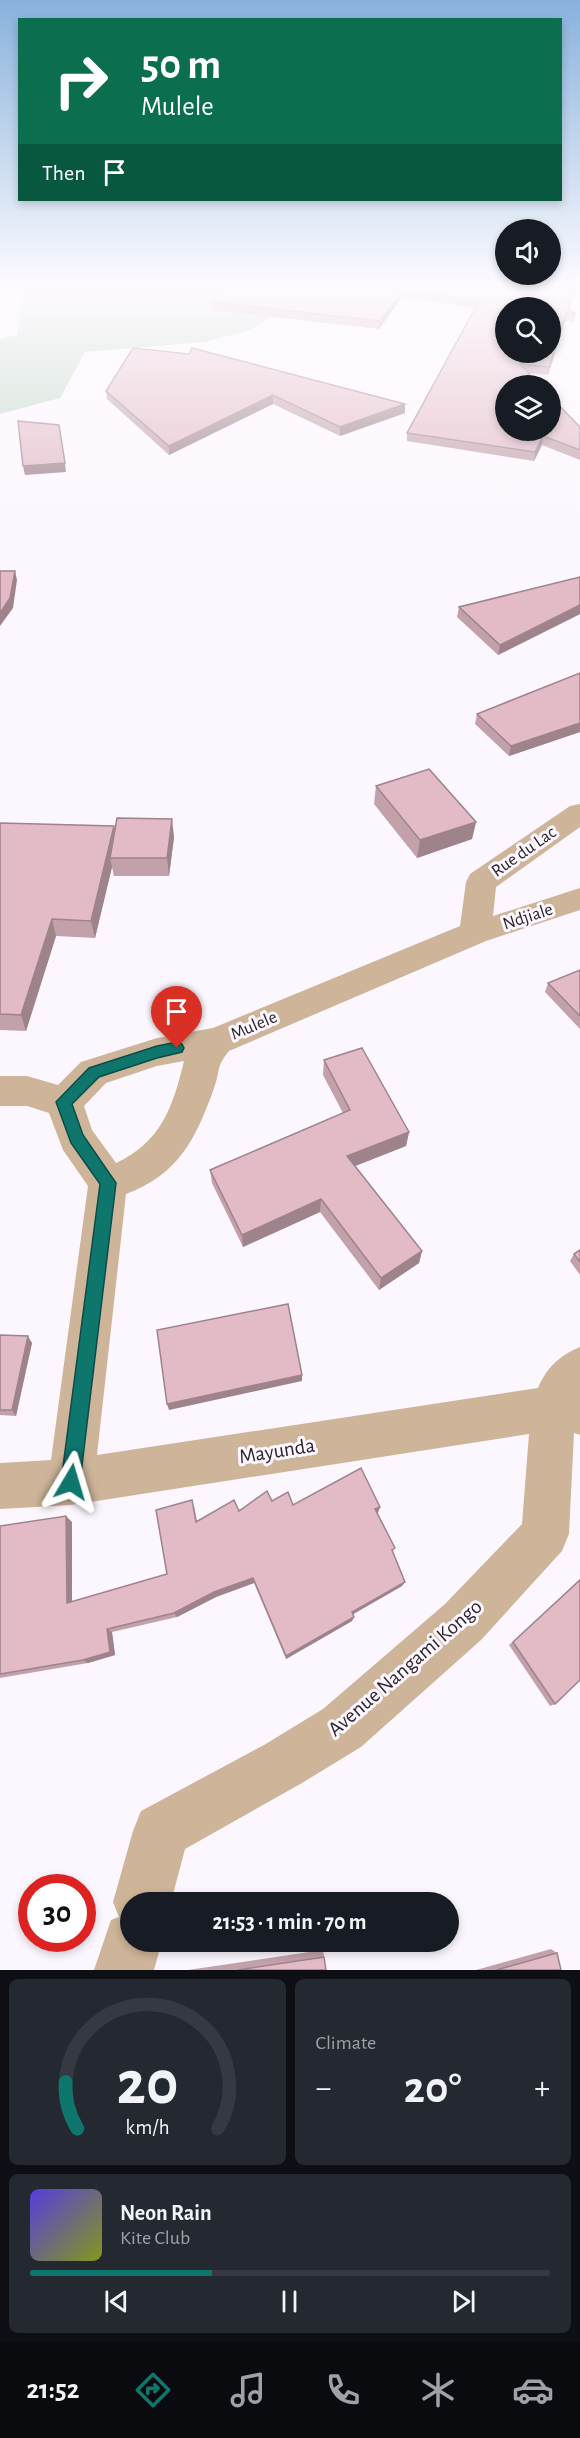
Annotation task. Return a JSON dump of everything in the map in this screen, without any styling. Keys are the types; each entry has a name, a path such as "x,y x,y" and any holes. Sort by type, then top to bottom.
{"street":[{"name":"Rue du Lac","path":"475,933 481,882 580,813"},
{"name":"Ndjiale","path":"475,933 580,900"},
{"name":"Mulele","path":"64,1102 94,1072 157,1052 217,1041 475,933"},
{"path":"108,1183 133,1176 158,1159 176,1136 197,1084 203,1057 217,1041"},
{"path":"0,1091 27,1091 64,1102 76,1138 108,1183 71,1482"},
{"name":"Mayunda","path":"0,1486 71,1482 568,1394"},
{"name":"Avenue Nangami Kongo","path":"145,1892 161,1831 283,1764 342,1728 463,1622 545,1534 568,1394"},
{"path":"124,1970 129,1952"}],"green space":[{"path":"0,376 72,376 60,398 0,414"}],"building":[{"path":"115,376 298,376 405,404 340,427 273,395 169,446 106,391"},
{"path":"438,376 495,376 495,441 540,441 535,452 407,433"},
{"path":"561,407 580,427 580,450 556,441 561,441"},
{"path":"18,421 59,425 65,463 23,466"},
{"path":"0,571 15,571 10,598 0,613"},
{"path":"580,577 580,605 500,645 459,607"},
{"path":"580,673 580,723 511,746 477,714"},
{"path":"429,769 476,822 420,840 376,786"},
{"path":"117,818 172,819 167,858 110,858"},
{"path":"0,823 114,826 91,921 52,919 21,1015 0,1014"},
{"path":"580,970 580,1016 548,983"},
{"path":"362,1048 409,1132 347,1156 422,1251 381,1278 321,1199 242,1235 210,1170 350,1110 324,1060"},
{"path":"580,1250 580,1262 574,1254"},
{"path":"288,1304 302,1375 167,1404 157,1330"},
{"path":"0,1335 28,1336 12,1410 0,1410"},
{"path":"361,1468 380,1507 375,1509 395,1548 392,1550 405,1582 352,1612 354,1617 286,1656 253,1578 214,1592 174,1613 107,1629 110,1652 83,1660 0,1674 0,1526 66,1516 67,1603 167,1574 156,1510 192,1500 196,1522 234,1500 239,1511 267,1491 272,1501 288,1492 293,1505"},
{"path":"580,1580 580,1680 555,1704 513,1642"},
{"path":"557,1953 561,1970 496,1970"},
{"path":"324,1957 326,1970 238,1970"}],"route":[{"path":"71,1482 108,1183 76,1138 64,1102 94,1072 177,1048"}]}
